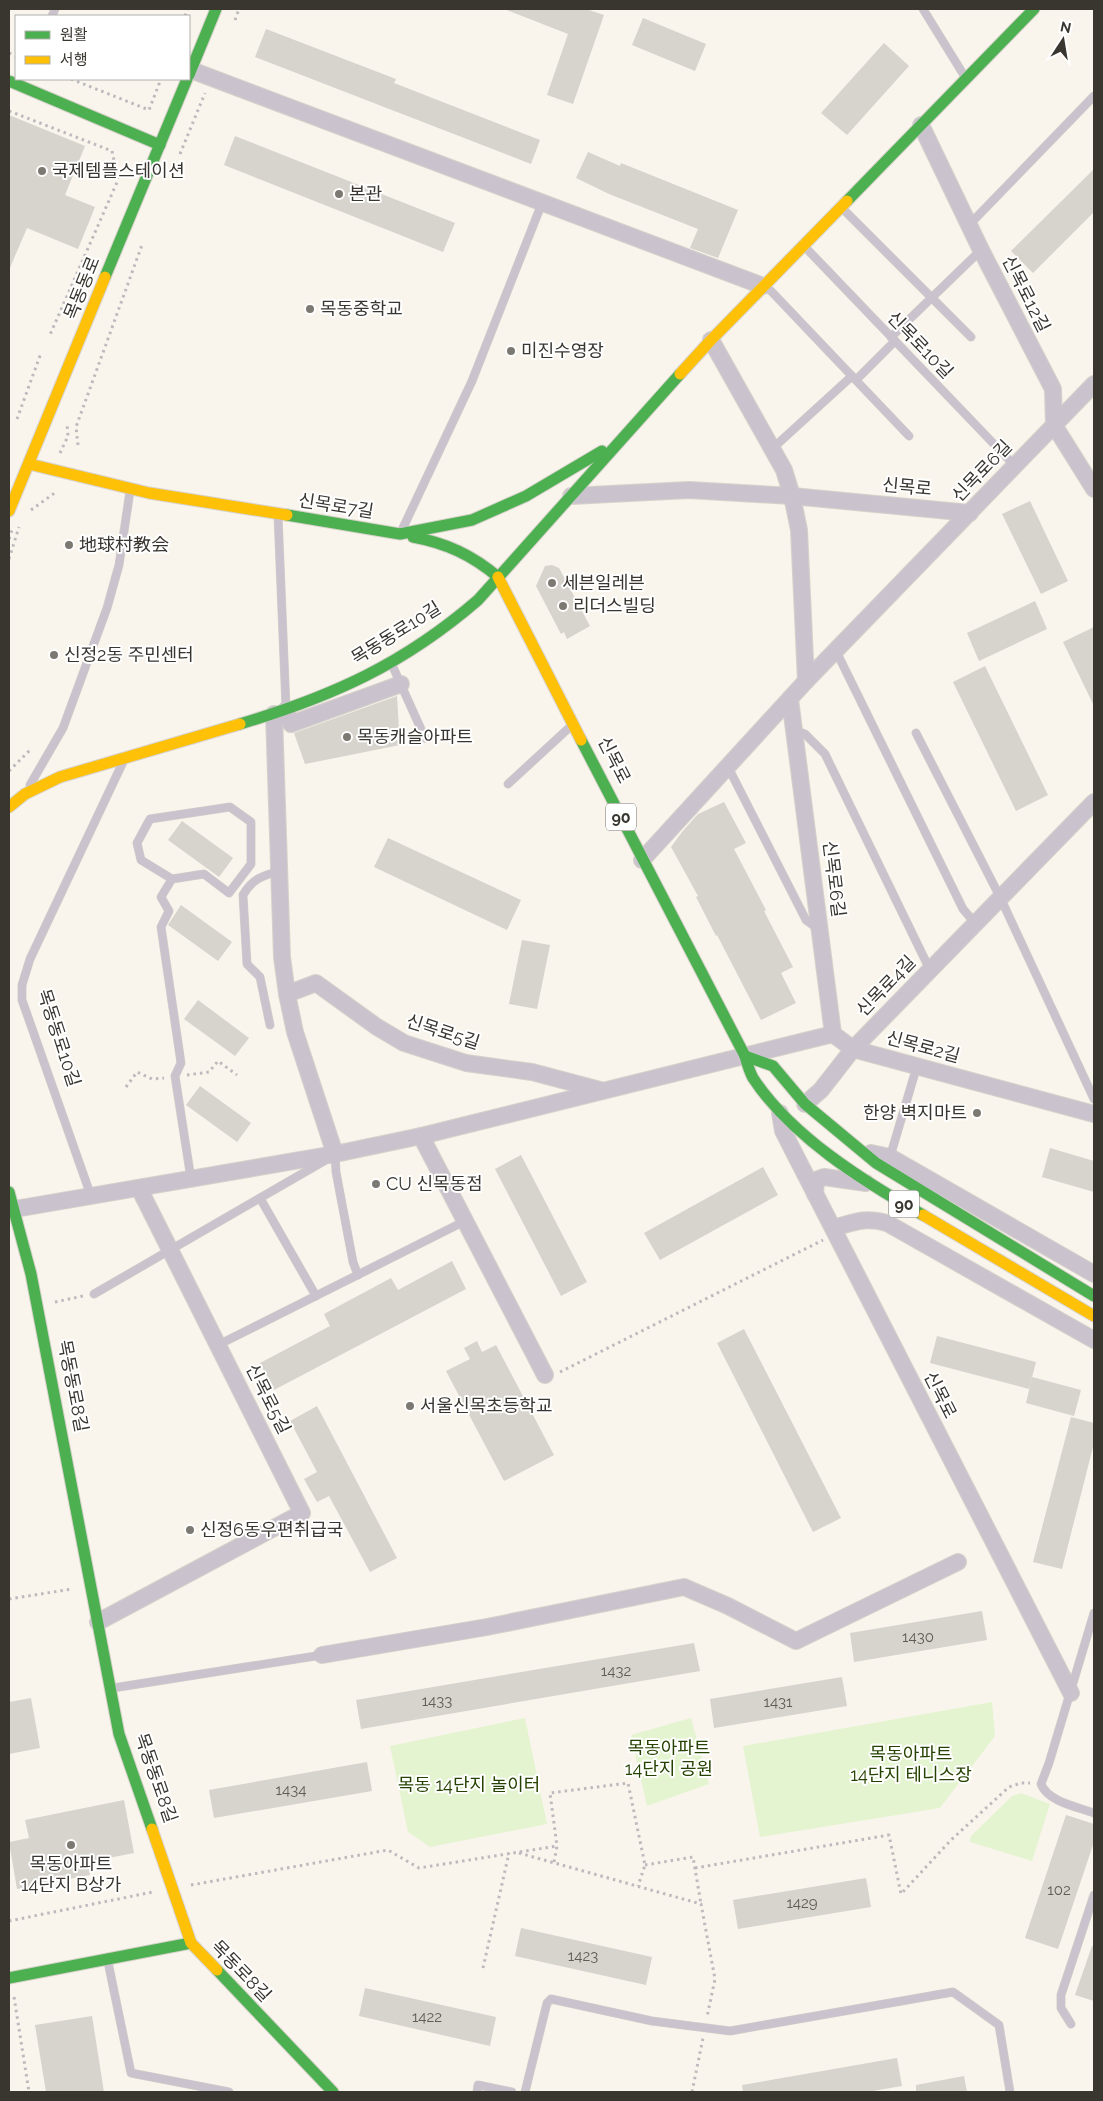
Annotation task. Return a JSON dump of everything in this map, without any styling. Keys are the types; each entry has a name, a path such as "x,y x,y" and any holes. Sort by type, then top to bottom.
{"main road":[{"name":"목동동로","path":"190,72 216,9"},
{"path":"400,534 441,542 462,550 481,561 498,577 711,340 1034,9"},
{"name":"목동동로","path":"9,511 187,80"},
{"path":"9,81 29,84 160,145"},
{"name":"신목로7길","path":"29,464 130,489 400,534 472,520 526,496 620,441"},
{"name":"목동동로10길","path":"9,807 25,794 60,777 280,712 352,684 391,664 455,620 478,600 498,577"},
{"name":"신목로","path":"498,577 642,860 745,1056 752,1076 780,1113 869,1184 1094,1316"},
{"name":"90","path":"745,1056 773,1066 805,1104 876,1164 1094,1296"},
{"name":"목동동로8길","path":"9,1192 32,1274 119,1734 190,1943"},
{"name":"목동로8길","path":"10,1978 190,1943 332,2092"}],"street":[{"path":"190,74 212,78 763,286"},
{"name":"신목로12길","path":"921,125 981,250 1053,389 1054,425"},
{"path":"711,340 784,470 792,496 799,530 806,681"},
{"name":"신목로6길","path":"642,860 806,681 1094,384"},
{"path":"1054,425 1093,483"},
{"name":"신목로","path":"571,496 689,490 792,496 970,513"},
{"path":"280,712 291,724 377,701 401,684"},
{"name":"신목로6길","path":"790,699 833,1034"},
{"path":"280,712 279,871 282,957 287,994 296,1032 336,1154"},
{"name":"신목로4길","path":"805,1104 821,1090 853,1049 1094,802"},
{"name":"신목로5길","path":"287,994 316,983 377,1027 404,1043 466,1063 532,1072 604,1090"},
{"path":"745,1056 833,1034"},
{"name":"신목로2길","path":"833,1034 853,1049 1094,1114"},
{"name":"신목로5길","path":"14,1209 336,1154 421,1136 745,1056"},
{"name":"신목로","path":"780,1113 783,1131 816,1194 830,1233 1070,1693"},
{"path":"421,1136 545,1375"},
{"path":"864,1152 890,1157 1094,1274"},
{"path":"816,1194 816,1180 824,1177 869,1184"},
{"name":"신목로5길","path":"98,1622 302,1513 139,1188"},
{"path":"830,1233 866,1219 887,1223 1094,1340"},
{"path":"322,1655 487,1627 684,1587 728,1606 796,1640 958,1562"}],"lane":[{"path":"923,9 966,79"},
{"path":"969,225 1094,96"},
{"path":"400,534 472,381 542,202"},
{"path":"841,207 971,337"},
{"name":"신목로10길","path":"804,245 1015,466"},
{"path":"772,449 854,378 981,250"},
{"path":"763,286 771,291 909,436"},
{"path":"25,794 63,728 107,608 119,565 130,489"},
{"path":"277,514 280,712"},
{"path":"836,651 964,909 975,923"},
{"path":"391,664 425,738"},
{"path":"508,784 573,724"},
{"name":"신목로6길","path":"794,730 805,734 825,754 930,970"},
{"path":"916,733 1000,898 1094,1099"},
{"name":"목동동로10길","path":"91,1196 22,1000 22,985 30,959 125,758"},
{"path":"728,767 806,920 820,931"},
{"path":"230,807 251,822 251,864 230,894 204,874 172,879 141,860 137,843 150,819 230,807"},
{"path":"270,1025 260,977 247,964 243,895 248,886 259,877 279,871"},
{"path":"172,879 162,897 168,912 161,927 181,1063 176,1076 191,1179"},
{"path":"890,1157 917,1066"},
{"path":"336,1154 336,1172 353,1262 358,1275"},
{"name":"신목로5길","path":"170,1250 336,1154"},
{"path":"260,1198 316,1296"},
{"path":"218,1345 465,1221"},
{"path":"94,1294 170,1250"},
{"path":"1094,1613 1041,1784 1043,1789 1056,1799 1094,1813"},
{"path":"111,1689 322,1655"},
{"path":"1071,2024 1062,2008 1061,1995 1094,1895"},
{"path":"108,1960 131,2073 229,2092"},
{"path":"525,2092 547,2003 551,1999 652,2021 730,2031 953,1992 999,2026 1010,2092"},
{"path":"477,2092 478,2085 512,2092"}],"path":[{"path":"232,26 240,9"},
{"path":"176,161 212,78"},
{"path":"74,80 149,110 161,80"},
{"path":"9,111 112,151 118,180 49,337"},
{"path":"78,445 76,426 143,242"},
{"path":"16,419 41,353"},
{"path":"29,511 57,492"},
{"path":"9,560 20,525"},
{"path":"9,771 30,750"},
{"path":"545,1375 556,1375 830,1233"},
{"path":"37,1306 94,1294"},
{"path":"9,1598 91,1586"},
{"path":"554,1862 558,1846 550,1793 628,1783 645,1865 638,1886"},
{"path":"695,1868 889,1835 901,1894 951,1840 1008,1787 1021,1783 1041,1784"},
{"path":"9,1921 172,1888 388,1850 419,1868 558,1846"},
{"path":"516,1852 701,1904"},
{"path":"483,1968 509,1853"},
{"path":"645,1865 693,1857 714,1979 692,2092"},
{"path":"10,1978 28,2092"}],"green space":[{"name":"목동아파트 14단지 테니스장","path":"992,1702 995,1736 940,1808 760,1837 743,1746"},
{"name":"목동 14단지 놀이터","path":"525,1718 547,1824 430,1847 408,1832 390,1746"},
{"name":"목동아파트 14단지 공원","path":"691,1718 709,1784 647,1806 631,1735"},
{"path":"1021,1793 1050,1804 1032,1861 970,1842 971,1836 1012,1796"}],"building":[{"path":"504,9 586,9 604,15 573,104 547,95 568,34"},
{"path":"643,18 706,44 695,71 632,45"},
{"path":"266,29 396,79 394,83 540,140 531,164 255,57"},
{"path":"884,43 909,66 847,135 821,113"},
{"name":"국제템플스테이션","path":"9,115 85,146 65,195 95,207 78,249 27,228 9,270"},
{"name":"본관","path":"235,136 455,223 443,252 224,165"},
{"path":"588,152 620,166 621,163 738,210 718,258 690,248 698,229 609,194 576,178"},
{"path":"1094,169 1094,212 1033,273 1011,251"},
{"path":"1030,501 1068,581 1041,594 1002,514"},
{"name":"리더스빌딩","path":"552,565 559,568 590,626 567,639 564,632 561,634 536,586 545,566"},
{"path":"1035,601 1047,629 979,661 967,633"},
{"path":"1094,627 1094,706 1063,642"},
{"path":"985,666 1048,795 1016,811 953,682"},
{"name":"목동캐슬아파트","path":"397,696 400,745 305,764 294,733"},
{"path":"724,802 746,843 734,849 793,967 781,973 796,1003 761,1020 671,847 698,814"},
{"path":"182,821 233,858 219,877 168,840"},
{"path":"388,838 521,900 507,930 374,867"},
{"path":"181,905 232,942 218,961 168,925"},
{"path":"522,940 550,945 537,1009 509,1004"},
{"path":"198,1000 249,1038 235,1056 184,1019"},
{"path":"200,1086 251,1123 237,1142 186,1105"},
{"path":"1050,1148 1094,1161 1094,1192 1042,1177"},
{"path":"521,1155 587,1282 561,1296 495,1169"},
{"path":"763,1167 778,1195 660,1260 644,1233"},
{"path":"452,1261 466,1289 274,1390 260,1363 330,1326 324,1314 391,1278 398,1290"},
{"path":"744,1329 841,1518 813,1532 717,1343"},
{"path":"937,1336 1036,1362 1029,1389 930,1363"},
{"path":"477,1341 482,1352 496,1345 554,1455 504,1481 446,1371 470,1359 464,1348"},
{"path":"1032,1377 1081,1390 1074,1416 1026,1403"},
{"path":"317,1406 397,1558 370,1572 329,1496 317,1502 304,1479 317,1472 290,1421"},
{"path":"1071,1417 1094,1423 1094,1443 1062,1569 1033,1562"},
{"path":"982,1611 987,1640 854,1662 850,1633"},
{"path":"694,1643 700,1671 361,1729 356,1700"},
{"path":"842,1677 847,1706 714,1728 710,1699"},
{"path":"31,1698 40,1748 9,1754 9,1702"},
{"path":"367,1762 372,1791 214,1818 209,1790"},
{"name":"목동아파트 14단지 B상가","path":"124,1800 134,1853 88,1862 90,1875 17,1889 9,1842 29,1838 25,1820"},
{"path":"1066,1815 1094,1824 1094,1842 1058,1949 1025,1938"},
{"path":"866,1878 871,1907 738,1929 733,1900"},
{"path":"521,1928 652,1957 646,1985 515,1956"},
{"path":"1092,1946 1094,1946 1094,2001 1075,1995"},
{"path":"365,1988 496,2017 490,2046 359,2016"},
{"path":"92,2016 104,2092 46,2092 35,2025"},
{"path":"897,2058 902,2086 867,2092 743,2092 742,2085"},
{"path":"964,2076 967,2092 916,2092 916,2085"}],"traffic: fast":[{"path":"190,73 216,9"},
{"path":"847,201 1034,9"},
{"path":"105,277 187,80"},
{"path":"9,81 160,145"},
{"path":"240,724 306,702 366,676 395,660 450,623 478,600 680,374"},
{"path":"287,515 400,534 472,520 526,496 602,451"},
{"path":"413,537 448,546 478,562 498,577"},
{"path":"581,740 745,1056 753,1078 787,1119 808,1138 853,1172 923,1215"},
{"path":"745,1056 773,1066 805,1104 876,1163 1094,1296"},
{"path":"9,1192 31,1274 119,1734 152,1829"},
{"path":"9,1978 191,1943"},
{"path":"217,1970 333,2092"}],"traffic: slow":[{"path":"680,374 847,201"},
{"path":"9,511 105,277"},
{"path":"29,464 149,493 287,515"},
{"path":"498,577 581,740"},
{"path":"9,807 25,794 60,777 240,724"},
{"path":"923,1215 1094,1316"},
{"path":"152,1829 191,1943 217,1970"}],"place":[{"name":"국제템플스테이션","path":"42,171"},
{"name":"본관","path":"339,194"},
{"name":"목동중학교","path":"310,309"},
{"name":"미진수영장","path":"511,351"},
{"name":"地球村教会","path":"69,545"},
{"name":"세븐일레븐","path":"552,583"},
{"name":"리더스빌딩","path":"563,606"},
{"name":"신정2동 주민센터","path":"54,655"},
{"name":"목동캐슬아파트","path":"347,737"},
{"name":"한양 벽지마트","path":"977,1113"},
{"name":"CU 신목동점","path":"376,1184"},
{"name":"서울신목초등학교","path":"410,1406"},
{"name":"신정6동우편취급국","path":"190,1530"},
{"name":"목동아파트 14단지 B상가","path":"71,1845"}]}
